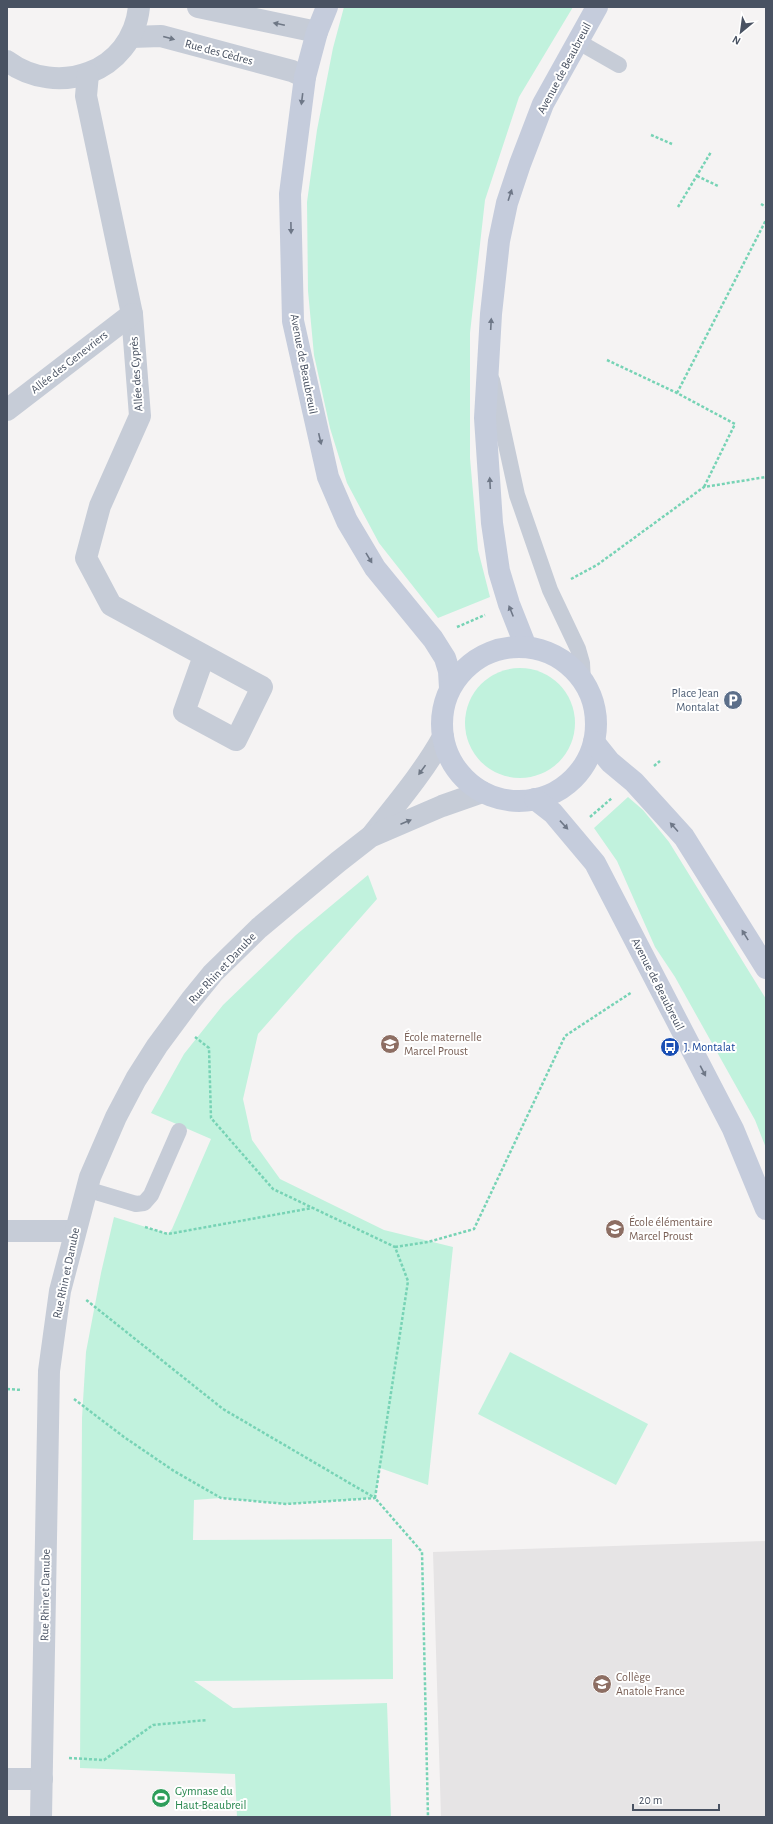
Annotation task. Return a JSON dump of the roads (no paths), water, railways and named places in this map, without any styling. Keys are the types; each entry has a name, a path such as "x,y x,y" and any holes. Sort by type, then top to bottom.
{"main road":[{"name":"Avenue de Beaubreuil","path":"327,7 317,32 305,77 290,194 293,321 328,476 347,520 375,568 433,638 445,658 449,672 450,688"},
{"name":"Avenue de Beaubreuil","path":"526,647 509,604 499,571 492,523 485,418 491,314 499,241 507,202 543,104 597,7"},
{"name":"Avenue de Beaubreuil","path":"526,647 548,652 568,664 584,682 594,708 596,721 594,742 586,762 572,779 555,792 535,799 508,800 482,792 464,778 450,759 443,737 441,720 444,704 450,688 463,670 482,656 503,648 526,647"},
{"path":"594,742 610,762 634,782 684,837 766,968"},
{"name":"Avenue de Beaubreuil","path":"535,799 553,813 595,863 733,1129 766,1209"}],"street":[{"path":"7,60 32,75 61,79 88,74 105,65 120,52 131,37 138,16 139,7"},
{"path":"198,7 317,32"},
{"name":"Rue des Cèdres","path":"131,37 161,36 292,71 305,77"},
{"name":"Allée des Cyprès","path":"88,74 86,96 132,314 140,416 100,506 86,558 111,605 204,656"},
{"name":"Allée des Genevriers","path":"7,410 132,314"},
{"name":"Rue Rhin et Danube","path":"42,1817 49,1372 60,1291 90,1176 116,1117 136,1080 157,1046 191,1000 213,973 259,928 370,837 420,773 443,737"},
{"name":"Rue Rhin et Danube","path":"370,837 442,806 482,792"},
{"path":"7,1231 75,1231"},
{"path":"7,1779 42,1779"}],"lane":[{"path":"577,41 619,65"},
{"path":"488,363 517,495 550,590 578,649 582,663 584,682"},
{"path":"86,1189 136,1204 144,1203 151,1194 179,1130"}],"place":[{"name":"Place Jean Montalat","path":"733,700"},
{"name":"École maternelle Marcel Proust","path":"390,1044"},
{"name":"J. Montalat","path":"670,1047"},
{"name":"École élémentaire Marcel Proust","path":"615,1229"},
{"name":"Collège Anatole France","path":"602,1684"},
{"name":"Gymnase du Haut-Beaubreil","path":"161,1798"}]}
